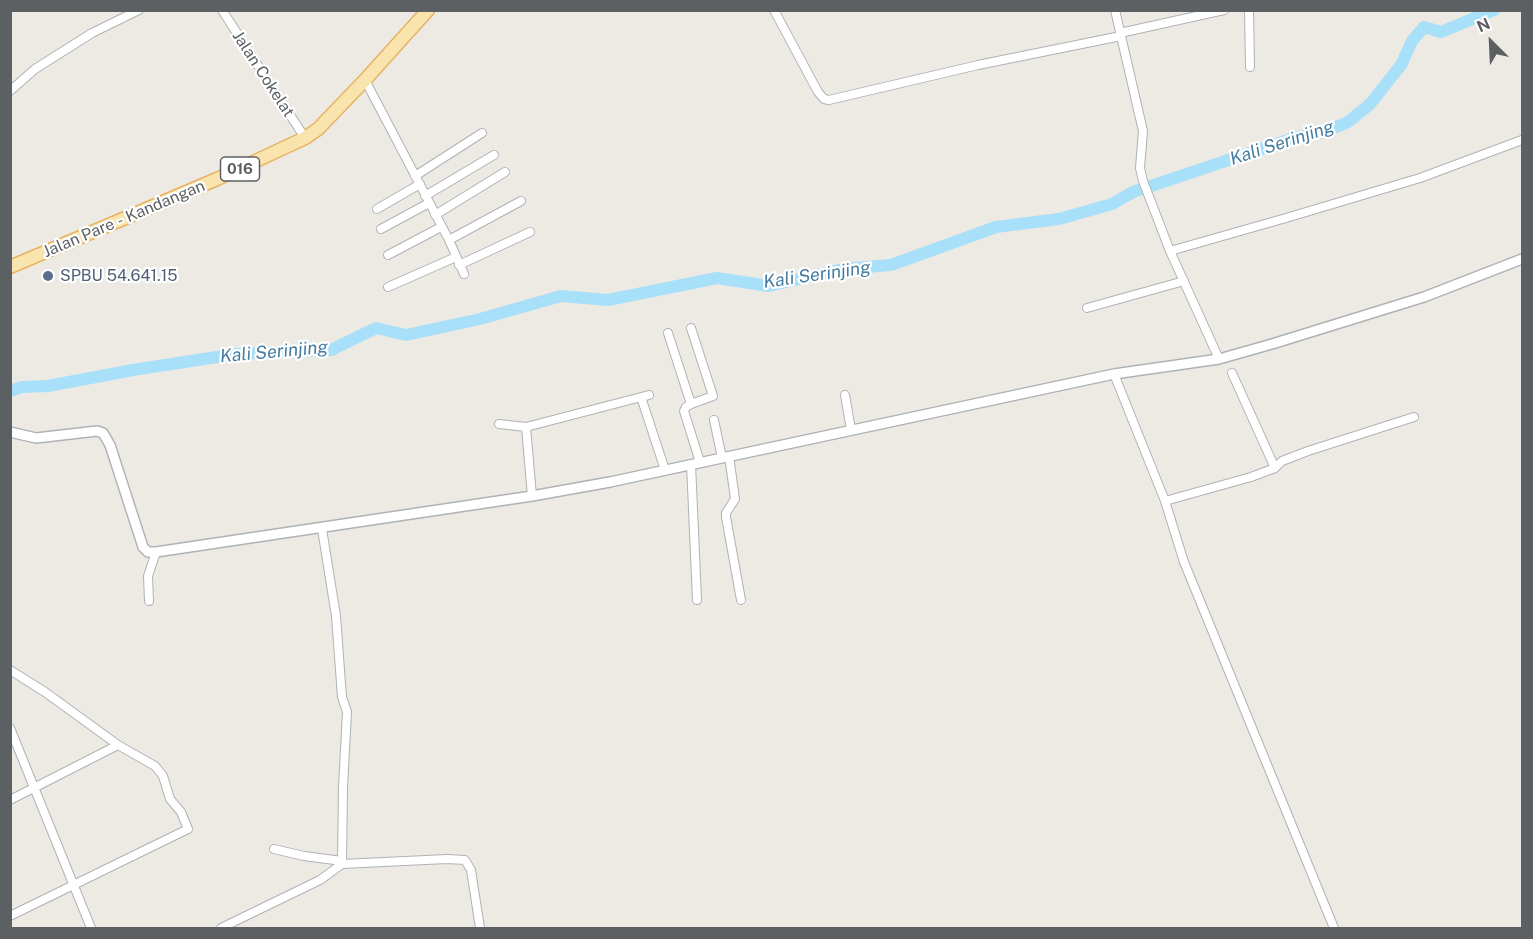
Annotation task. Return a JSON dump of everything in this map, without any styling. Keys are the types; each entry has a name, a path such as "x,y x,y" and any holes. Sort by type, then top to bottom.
{"main road":[{"name":"Jalan Pare - Kandangan","path":"10,267 218,179 305,138 318,129 365,81 428,10"}],"street":[{"path":"10,91 35,69 92,33 139,10"},
{"name":"Jalan Cokelat","path":"222,10 305,138"},
{"path":"774,10 818,92 824,99 829,100 1224,10"},
{"path":"1114,10 1143,131 1140,168 1146,191 1170,250 1220,359"},
{"path":"1249,10 1250,67"},
{"path":"365,81 449,240 464,274"},
{"path":"415,176 482,133"},
{"path":"1170,250 1286,219 1420,178 1522,140"},
{"path":"381,229 494,155"},
{"path":"435,214 505,172"},
{"path":"377,209 420,184"},
{"path":"449,240 521,201"},
{"path":"388,255 441,227"},
{"path":"388,286 530,232"},
{"path":"10,432 36,438 97,431 103,433 110,445 143,547 148,552 156,552 532,496 1114,374 1220,359 1424,297 1522,259"},
{"path":"1087,308 1184,281"},
{"path":"691,328 713,396 691,404 684,411 695,463 697,600"},
{"path":"668,333 691,404"},
{"path":"1232,373 1275,468"},
{"path":"1114,374 1165,501 1184,562 1334,928"},
{"path":"845,395 852,430"},
{"path":"499,424 526,427 645,396 664,470"},
{"path":"1165,501 1240,481 1275,468 1282,461 1308,451 1414,417"},
{"path":"714,420 735,499 726,517 741,600"},
{"path":"526,427 532,496"},
{"path":"322,529 336,616 342,697 347,712 343,776 342,862"},
{"path":"149,601 148,576 156,552"},
{"path":"10,670 158,769 163,776 170,799 182,812 188,829 10,916"},
{"path":"10,728 91,928"},
{"path":"10,800 118,744"},
{"path":"274,849 342,862 465,860 471,870 480,928"},
{"path":"221,928 320,880 342,862"}],"waterway":[{"name":"Kali Serinjing","path":"10,391 22,387 48,386 236,354 331,350 376,328 406,335 480,319 561,296 608,300 717,278 769,286 843,269 891,265 996,227 1059,219 1112,204 1133,192 1294,138 1324,132 1348,122 1370,104 1401,65 1412,41 1424,27 1441,32 1494,10"}],"place":[{"name":"SPBU 54.641.15","path":"48,276"}]}
